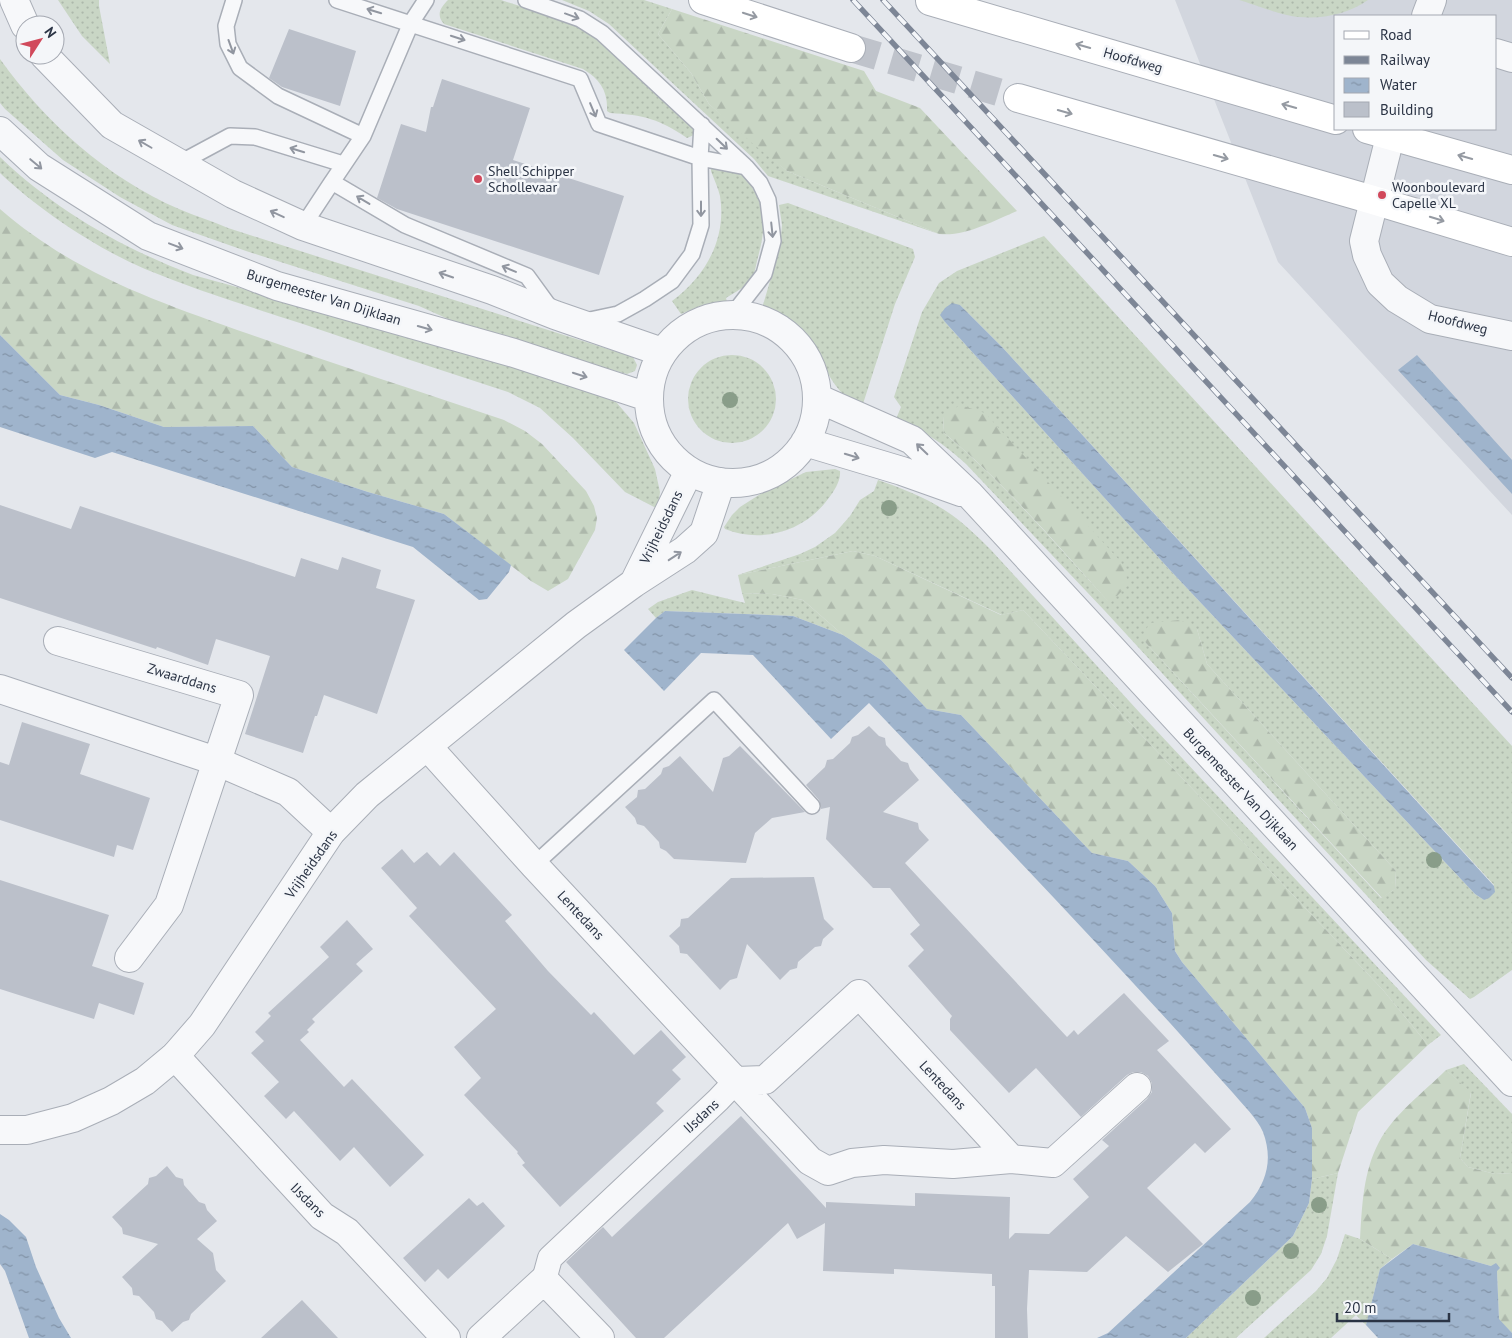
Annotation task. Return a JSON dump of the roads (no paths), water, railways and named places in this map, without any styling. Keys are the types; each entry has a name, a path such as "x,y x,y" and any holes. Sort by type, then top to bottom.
{"main road":[{"path":"703,0 851,48"},
{"name":"Hoofdweg","path":"930,1 1334,119"},
{"path":"1018,98 1512,242"},
{"path":"1383,131 1512,170"}],"street":[{"path":"14,0 21,15"},
{"path":"1426,15 1432,0"},
{"path":"1497,53 1512,58"},
{"path":"54,65 112,125 233,194 303,226 492,290 662,352"},
{"name":"Hoofdweg","path":"1383,131 1373,200 1364,241 1366,255 1380,283 1397,299 1430,319 1512,336"},
{"name":"Burgemeester Van Dijklaan","path":"0,132 39,167 148,236 277,286 514,352 648,397"},
{"path":"733,314 759,319 783,331 793,340 811,366 816,382 816,412 813,425 805,442 794,456 780,468 766,476 736,483 721,482 689,471 663,447 652,423 648,397 653,370 662,352 676,335 696,322 720,315 733,314"},
{"name":"Burgemeester Van Dijklaan","path":"817,398 912,440 970,495 1512,1082"},
{"name":"Burgemeester Van Dijklaan","path":"805,442 902,471 970,495"},
{"name":"Vrijheidsdans","path":"634,583 689,471"},
{"name":"Vrijheidsdans","path":"0,1130 26,1130 73,1118 111,1101 146,1081 176,1056 207,1017 331,832 367,795 576,625 634,583 685,550 704,533 721,482"},
{"name":"Zwaarddans","path":"58,641 239,695 169,906 129,958"},
{"path":"0,689 216,761 288,792 331,832"},
{"name":"Lentedans","path":"428,747 534,865 810,1161 828,1171 852,1163 884,1160 953,1164 1011,1159 1053,1163 1137,1087"},
{"name":"Lentedans","path":"736,1081 766,1080 859,994 1011,1159"},
{"name":"IJsdans","path":"176,1056 322,1216 347,1232 446,1338"},
{"name":"IJsdans","path":"481,1338 544,1280 550,1258 736,1081"},
{"path":"544,1280 600,1338"}],"lane":[{"path":"234,0 226,26 228,44 240,68 278,96 363,136"},
{"path":"338,0 580,79 599,124 700,158 746,167"},
{"path":"303,226 363,136 411,23 426,0"},
{"path":"526,0 580,19 602,33 702,125 760,183 768,200 773,242 764,274 733,314"},
{"path":"332,182 404,225 526,276 566,318 618,314 672,281 692,254 701,225 700,158 702,125"},
{"path":"178,164 230,136 254,137 343,164"},
{"path":"534,865 714,700 812,806"}],"water":[{"path":"952,303 960,305 1003,348 1494,886 1495,892 1489,898 1484,900 1475,894 1169,569 945,322 940,315"},
{"path":"0,335 60,395 99,405 164,427 253,426 292,467 444,514 511,565 509,572 487,599 479,600 413,547 112,452 95,458 0,427"},
{"path":"1417,355 1512,460 1512,494 1398,370"},
{"path":"665,611 793,616 843,635 881,660 927,709 961,715 1092,853 1128,861 1155,886 1172,913 1175,951 1182,962 1305,1108 1312,1128 1312,1179 1309,1203 1293,1236 1186,1338 1097,1338 1108,1333 1250,1202 1256,1194 1267,1169 1268,1151 1263,1132 1250,1112 1133,983 869,703 831,739 753,655 701,653 664,691 624,650"},
{"path":"0,1214 26,1237 36,1267 59,1318 71,1338 29,1338 5,1271 0,1264"},
{"path":"1413,1244 1491,1266 1496,1263 1500,1268 1497,1271 1499,1319 1512,1333 1512,1338 1378,1338 1366,1325 1380,1269"}],"tunnel":[{"path":"851,48 1018,98"}],"railway":[{"path":"853,0 1512,712"},
{"path":"883,0 1512,678"}],"place":[{"name":"Shell Schipper Schollevaar","path":"478,179"},
{"name":"Woonboulevard Capelle XL","path":"1382,195"}]}
